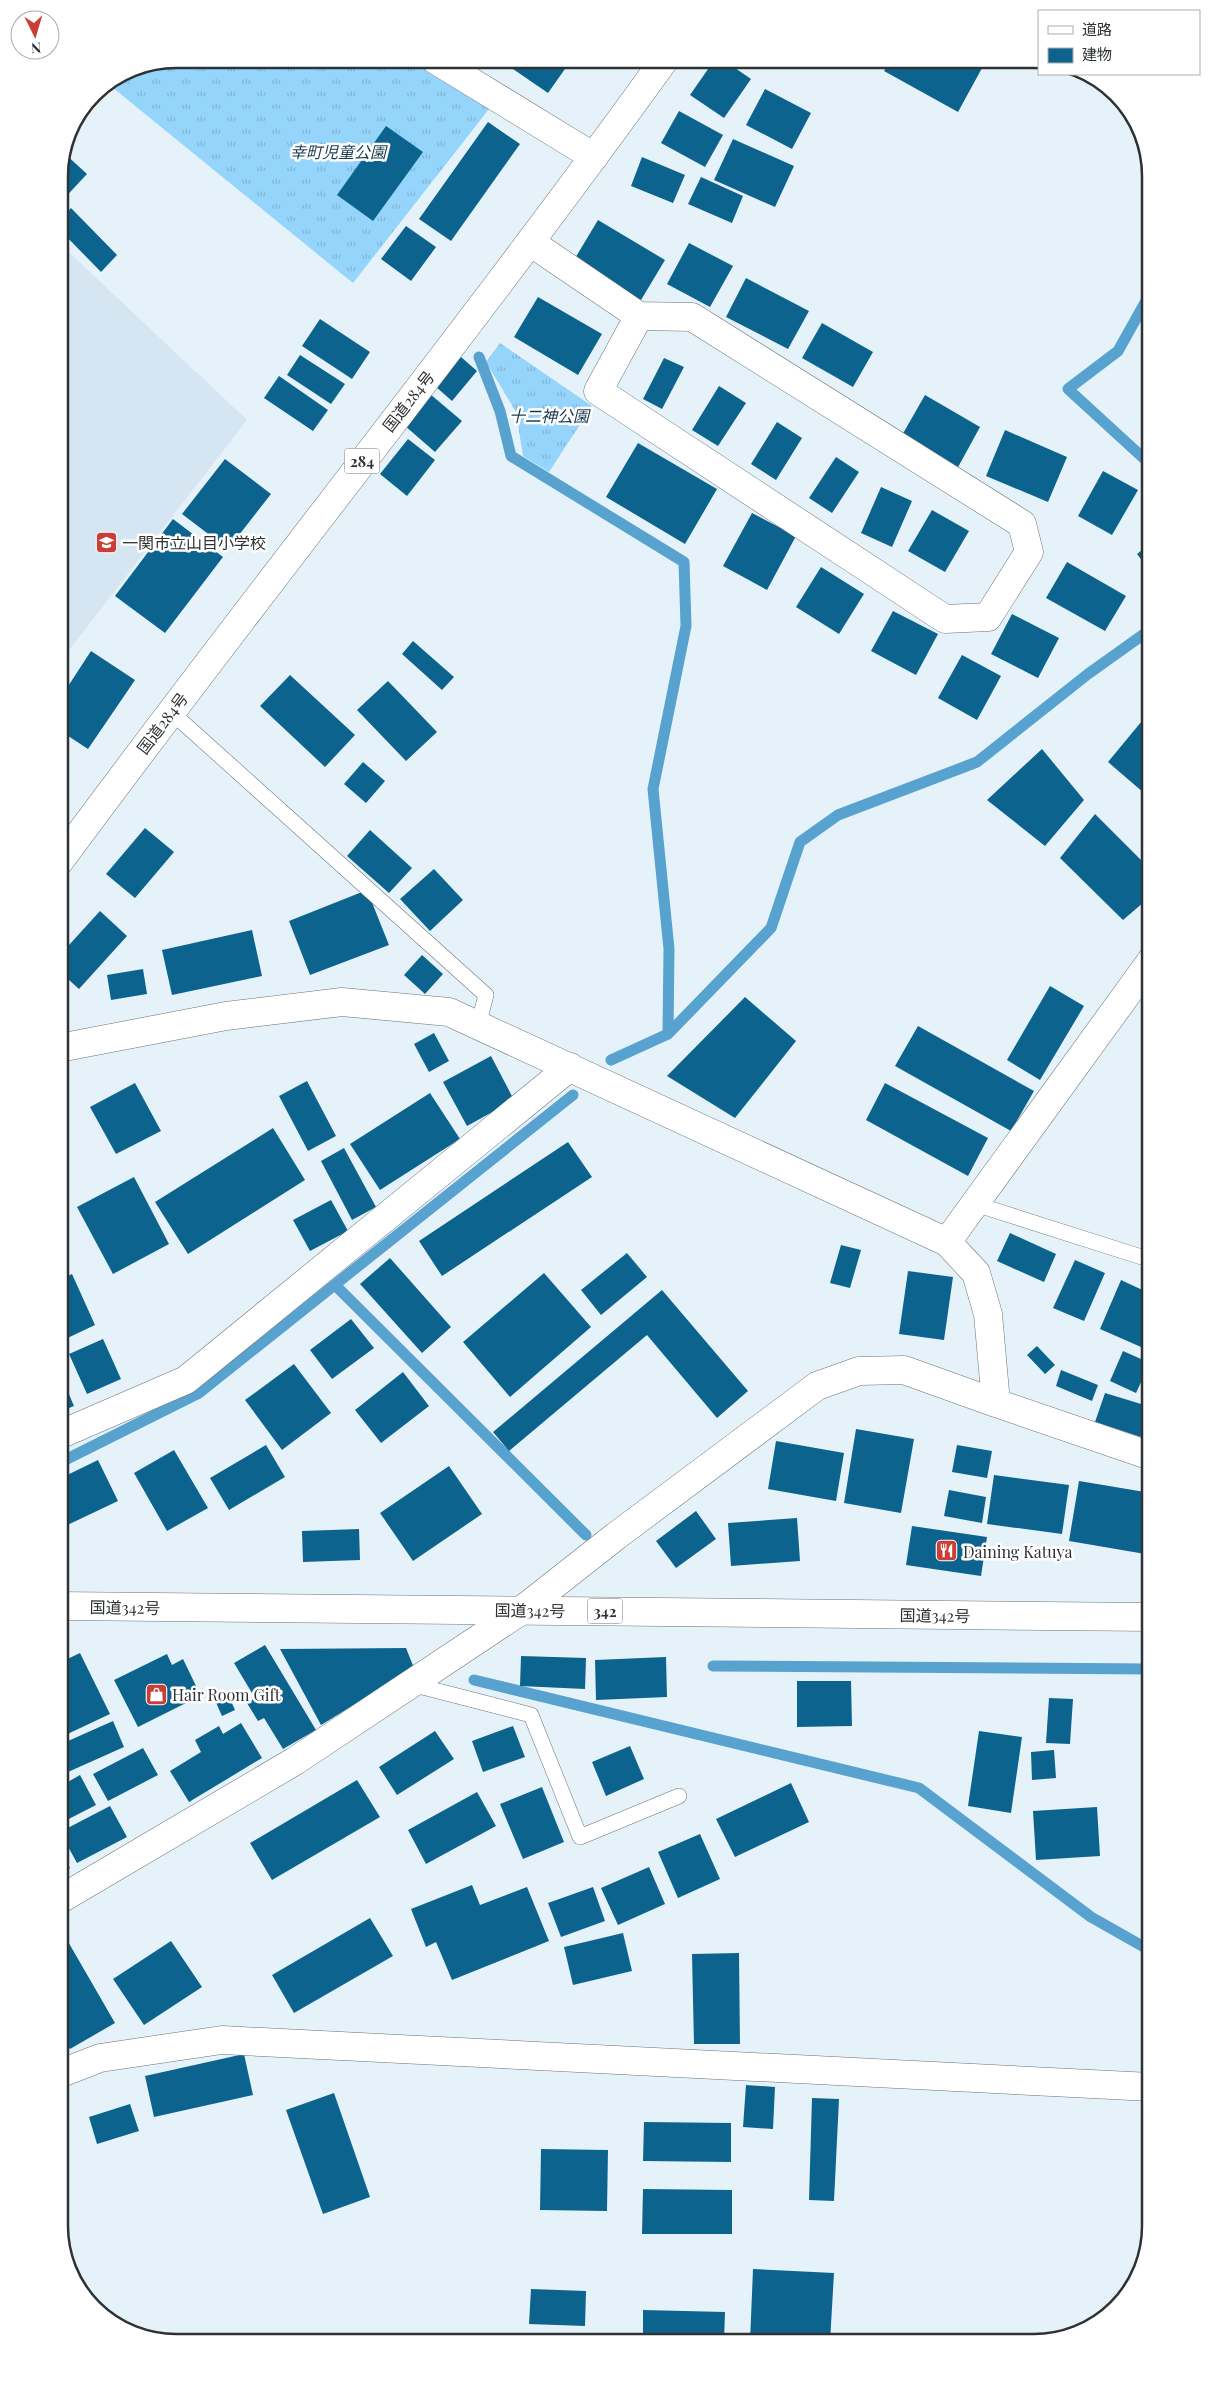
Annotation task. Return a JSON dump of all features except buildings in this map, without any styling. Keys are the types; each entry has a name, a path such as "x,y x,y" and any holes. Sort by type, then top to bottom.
{"main road":[{"path":"449,68 594,157"},
{"name":"国道284号","path":"68,850 170,710 530,242 658,68"},
{"path":"530,242 639,316 692,317 1022,524 1029,552 988,617 945,619 598,391 639,316"},
{"path":"947,1242 1142,973"},
{"path":"68,1046 226,1016 342,1002 448,1012 947,1242 976,1273 986,1306 996,1403"},
{"path":"68,1431 186,1380 570,1068"},
{"path":"68,1895 295,1761 522,1610 616,1536 817,1386 859,1370 904,1370 1142,1453"},
{"name":"国道342号","path":"68,1606 1142,1617"},
{"path":"68,2070 100,2058 222,2040 1142,2087"}],"lane":[{"path":"170,710 486,994 478,1026"},
{"path":"975,1204 1142,1257"},
{"path":"411,1684 531,1715 580,1837 679,1796"}],"shaded area":[{"name":"一関市立山目小学校","path":"68,251 247,420 68,651"}],"green space":[{"name":"幸町児童公園","path":"168,68 421,68 489,109 353,283 113,88 140,73"},
{"name":"十二神公園","path":"500,343 592,406 549,472 523,456 516,412 486,362"}],"waterway":[{"path":"1142,308 1118,351 1068,389 1142,457"},
{"path":"479,357 500,411 511,456 684,562 686,626 653,789 669,949 668,1034"},
{"path":"611,1060 668,1034 771,928 800,842 838,815 977,762 1088,674 1142,635"},
{"path":"68,1458 199,1393 573,1095"},
{"path":"336,1286 586,1535"},
{"path":"713,1666 1142,1669"},
{"path":"474,1680 919,1788 1091,1917 1142,1946"}],"place":[{"name":"一関市立山目小学校","path":"106,542"},
{"name":"Daining Katuya","path":"947,1551"},
{"name":"Hair Room Gift","path":"156,1694"}]}
